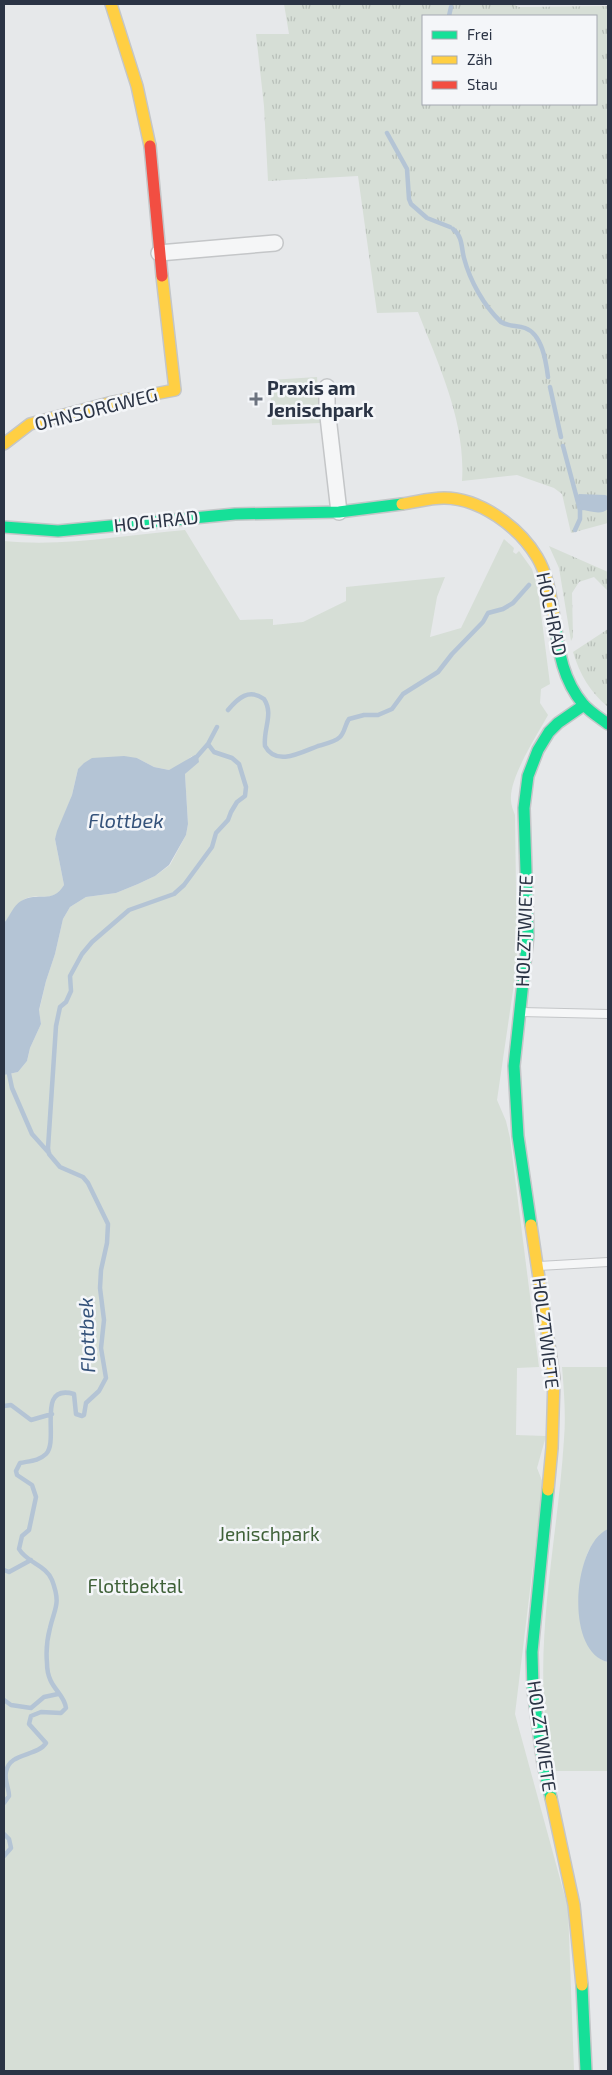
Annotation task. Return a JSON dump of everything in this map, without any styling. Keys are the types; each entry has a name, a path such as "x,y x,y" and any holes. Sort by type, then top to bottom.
{"street":[{"name":"OHNSORGWEG","path":"4,444 30,424 113,402 175,390 159,253 150,152 142,108 111,4"},
{"path":"159,253 275,243"},
{"path":"327,387 327,408 339,512"},
{"name":"HOCHRAD","path":"4,527 58,531 219,515 339,512 444,498 459,499 482,507 499,518 523,538 538,558 545,571 549,586 563,669 570,688 584,704 608,724"},
{"name":"HOLZTWIETE","path":"584,704 558,722 549,732 538,750 528,776 524,808 528,935 514,1066 514,1090 518,1136 554,1378 552,1448 532,1652 533,1690 543,1764 574,1905 582,1987 586,2071"}],"lane":[{"path":"521,1012 608,1014"},
{"path":"537,1266 608,1262"}],"green space":[{"path":"284,4 512,4 519,7 608,6 608,523 571,533 562,494 554,488 517,475 462,481 460,437 455,416 442,374 418,312 377,313 358,176 268,181 264,106 256,34 289,34"},
{"path":"317,377 320,423 272,425 270,380"},
{"name":"Jenischpark","path":"185,530 240,620 273,619 273,625 303,622 346,601 346,587 445,577 437,597 430,637 461,628 504,539 514,548 513,552 516,554 519,551 532,569 538,590 550,684 541,689 540,703 548,715 519,769 512,791 511,804 515,815 517,963 497,1100 506,1121 510,1138 539,1367 517,1368 516,1435 546,1436 537,1468 543,1483 515,1714 568,1908 574,2071 4,2071 4,1075 18,1072 27,1061 30,1048 41,1024 39,1011 46,981 55,954 63,919 70,907 86,897 116,893 138,884 155,876 170,865 186,835 188,824 185,774 190,769 192,756 182,764 169,770 154,767 137,758 78,769 72,795 55,839 64,885 59,892 49,897 33,897 22,901 4,923 4,541 49,543"},
{"path":"549,546 608,572 608,591 594,577 579,582 572,593 573,637 571,641 559,568"},
{"path":"608,629 608,707 586,682 573,652"},
{"path":"562,1367 608,1367 608,1529 591,1546 584,1563 581,1613 589,1645 597,1656 608,1662 608,1771 556,1771 547,1734 543,1660 548,1586 564,1439 565,1412"}],"water":[{"path":"579,494 608,496 608,509 602,512 580,510 576,497"},
{"name":"Flottbek","path":"195,755 198,756 199,762 185,774 188,824 186,835 169,865 155,876 138,884 116,893 86,897 70,907 63,919 55,954 46,981 39,1010 41,1024 30,1048 27,1061 18,1072 4,1075 4,923 21,901 27,898 55,895 64,885 55,839 72,795 78,769 92,758 124,756 137,758 154,767 169,770"},
{"path":"608,1529 608,1662 594,1654 585,1639 579,1619 578,1597 581,1575 587,1555 596,1539"}],"waterway":[{"name":"Flottbek","path":"449,15 451,7"},
{"name":"Flottbek","path":"387,133 407,169 411,204 427,218 450,227"},
{"name":"Flottbek","path":"453,229 460,239 467,267 483,301 501,322 531,331 542,349 548,377"},
{"name":"Flottbek","path":"550,387 561,437"},
{"name":"Flottbek","path":"563,446 580,510 580,519 575,530"},
{"name":"Flottbek","path":"228,710 240,698 249,694 264,699 268,710 265,746 276,756 290,756 333,742 342,735 349,719 364,715 378,715 392,709 403,694 438,672 452,654 483,622 488,613 503,609 513,603 529,585"},
{"name":"Flottbek","path":"4,1803 9,1796 6,1778 8,1766 12,1761 36,1751 46,1743 29,1724 31,1716 41,1712 61,1713 66,1708 65,1702 52,1684 48,1671 47,1641 57,1600 55,1588 49,1575 22,1554 19,1549 22,1536 29,1530 36,1497 32,1485 17,1475 16,1471 20,1463 43,1456 50,1447 52,1404 55,1397 62,1393 74,1394 76,1414 82,1416 84,1415 86,1403 99,1391 106,1378 101,1348 104,1320 100,1288 108,1224 88,1183 83,1177 60,1167 49,1154 48,1148 56,1026 60,1007 66,1002 71,991 70,976 82,954 92,942 129,910 174,894 184,885 212,847 216,833 228,820 237,802 245,796 246,787 239,764 232,758 214,752 208,744 217,727"},
{"name":"Flottbek","path":"194,760 208,744"},
{"name":"Flottbek","path":"8,1069 12,1088 32,1134 49,1153"},
{"path":"4,1406 11,1405 31,1420 52,1414"},
{"path":"4,1570 9,1572 31,1560"},
{"path":"4,1700 11,1705 31,1708 44,1697 58,1694"},
{"name":"Flottbek","path":"4,1834 9,1839 11,1848 4,1856"}],"traffic: fast":[{"path":"4,527 58,531 235,514 339,512 402,504"},
{"path":"555,623 560,655 566,676 576,695 586,707 608,724"},
{"path":"531,1225 518,1136 514,1066 528,935 524,808 528,776 538,750 549,732 558,723 584,705"},
{"path":"548,1490 532,1652 533,1690 543,1764 551,1798"},
{"path":"582,1985 586,2071"}],"traffic: slow":[{"path":"111,4 137,86 150,146"},
{"path":"4,444 30,424 113,402 175,390 162,276"},
{"path":"402,504 439,498 458,499 484,509 509,525 529,546 541,565 549,589 555,623"},
{"path":"531,1225 554,1378 552,1448 548,1490"},
{"path":"551,1798 574,1905 582,1985"}],"traffic: jam":[{"path":"150,146 162,276"}],"place":[{"name":"Praxis am Jenischpark","path":"256,399"}],"park label":[{"name":"Flottbektal","path":"135,1586"}]}
